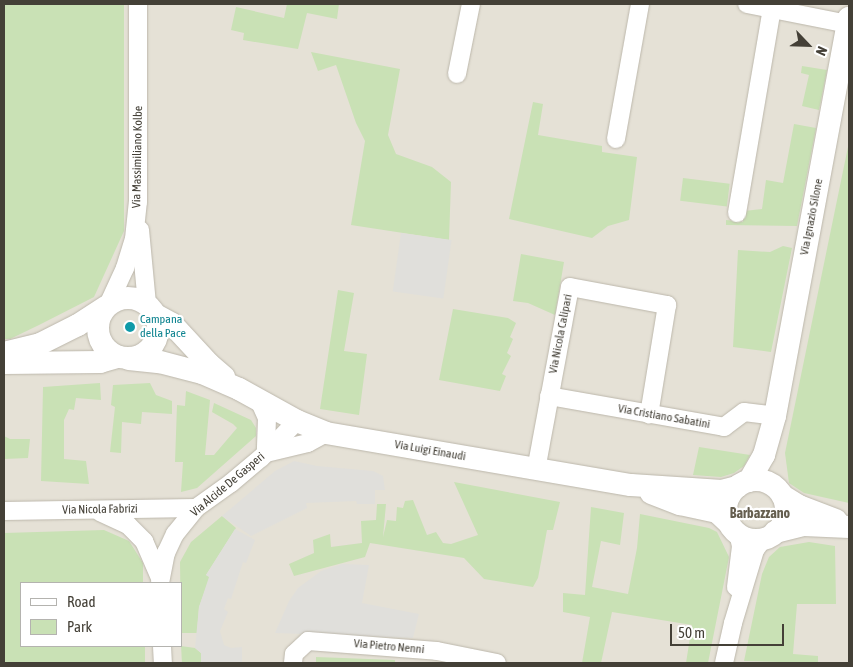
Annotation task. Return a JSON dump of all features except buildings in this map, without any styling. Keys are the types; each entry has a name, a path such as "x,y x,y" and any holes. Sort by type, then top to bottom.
{"street":[{"name":"Via Massimiliano Kolbe","path":"107,306 125,268 134,239 138,202 138,4"},
{"path":"457,74 471,4"},
{"path":"616,139 640,4"},
{"path":"748,4 849,21"},
{"path":"737,213 772,9"},
{"name":"Via Ignazio Silone","path":"743,484 764,455 775,416 849,21"},
{"path":"4,363 100,362 148,352 156,341 158,328 151,310 138,202"},
{"name":"Via Nicola Calipari","path":"536,470 570,287 667,305 649,415"},
{"path":"4,352 40,344 78,325 107,306 126,298 140,300 151,310"},
{"path":"107,306 98,322 98,331 104,347 123,358"},
{"name":"Via Luigi Einaudi","path":"151,310 172,324 209,364 239,388 297,421 326,433 631,485 722,491 743,484"},
{"name":"Via Luigi Einaudi","path":"123,358 160,362 202,373 239,388"},
{"name":"Via Cristiano Sabatini","path":"549,396 724,427 744,412 775,416"},
{"path":"259,400 268,418 266,453 308,443 326,433"},
{"name":"Via Ignazio Silone","path":"775,416 778,491"},
{"name":"Via Alcide De Gasperi","path":"160,581 166,553 175,534 196,508 231,483 266,453 297,421"},
{"path":"733,623 741,546 727,504 730,494 743,484 758,480 822,515 849,526"},
{"name":"Via Luigi Einaudi","path":"631,485 680,504 716,512 734,528"},
{"path":"724,663 733,623 756,550 782,525 785,516 778,491"},
{"name":"Via Nicola Fabrizi","path":"4,511 196,508"},
{"path":"94,510 128,525 144,541 160,581"},
{"path":"734,528 746,538 769,536 804,525 849,526"},
{"name":"Via Pietro Nenni","path":"294,663 294,654 308,641 429,650 497,663"},
{"path":"162,647 163,663"}],"shaded area":[{"path":"4,4 849,4 849,663 4,663"},
{"path":"401,233 452,240 443,299 393,291"},
{"path":"294,461 317,466 373,471 383,476 385,490 375,490 375,504 357,504 356,501 306,503 307,508 251,536 222,516 275,471"},
{"path":"235,529 255,540 246,563 243,562 231,599 228,598 224,609 228,612 220,631 224,645 231,648 242,647 242,663 201,663 201,653 195,648 199,607 209,577 206,575"},
{"path":"342,564 369,565 362,603 419,614 413,638 275,633 289,601 298,588 321,571"}],"green space":[{"path":"4,4 124,4 124,231 94,297 10,339 4,339"},
{"path":"287,4 339,4 337,19 307,13 298,49 243,40 244,33 231,30 236,7 284,18"},
{"path":"311,52 400,69 388,135 396,154 432,167 451,182 449,240 351,225 365,141 356,123 336,65 318,71"},
{"path":"802,66 827,70 819,110 802,106 809,75 801,73"},
{"path":"533,102 543,104 538,135 602,146 602,152 637,157 629,220 608,226 592,238 509,219"},
{"path":"794,124 816,128 797,226 726,225 726,220 743,222 744,211 762,209 766,180 783,183"},
{"path":"849,142 849,503 804,493 789,483 785,453"},
{"path":"683,178 730,184 727,207 680,201"},
{"path":"783,246 792,248 771,352 733,347 738,250 770,252"},
{"path":"521,254 564,262 555,315 528,303 513,301"},
{"path":"338,290 354,293 344,351 367,354 359,415 320,409"},
{"path":"453,309 508,318 516,323 510,337 513,339 507,353 511,356 502,374 506,376 500,391 439,380"},
{"path":"100,383 101,400 76,398 74,410 69,409 64,420 64,459 86,461 89,484 41,481 43,387"},
{"path":"150,383 156,395 172,401 172,414 142,412 141,424 122,422 121,453 110,452 115,407 111,405 113,385"},
{"path":"186,391 210,400 205,455 214,455 237,428 212,412 214,403 251,420 256,428 256,436 197,488 181,492 183,462 175,462 177,405 185,406"},
{"path":"4,436 10,439 30,439 28,458 4,459"},
{"path":"699,447 750,455 744,466 734,473 721,477 693,475"},
{"path":"454,482 560,502 553,530 547,530 538,578 533,587 484,579 464,558 370,543 365,557 294,576 289,564 314,553 313,540 330,534 331,547 362,543 361,521 376,520 377,504 386,504 383,537 387,520 396,521 397,507 403,508 405,501 413,500 427,535 436,532 443,543 451,544 478,535"},
{"path":"591,507 624,513 620,545 601,541 592,587 628,594 637,548 640,514 709,528 717,532 729,557 708,663 686,663 692,625 612,612 601,663 582,663 590,617 563,612 563,593 585,595"},
{"path":"222,516 236,528 206,575 210,577 199,607 197,633 182,633 180,562 191,542"},
{"path":"104,530 129,541 143,563 143,582 20,582 20,647 145,647 145,663 4,663 4,533"},
{"path":"809,542 835,546 836,604 797,604 793,654 818,656 818,663 744,661 762,574 769,557 780,547"},
{"path":"182,646 195,648 201,653 201,663 182,663"},
{"path":"316,657 395,660 395,663 316,663"}],"place":[{"name":"Campana della Pace","path":"130,327"}],"district":[{"name":"Barbazzano","path":"760,513"}]}
